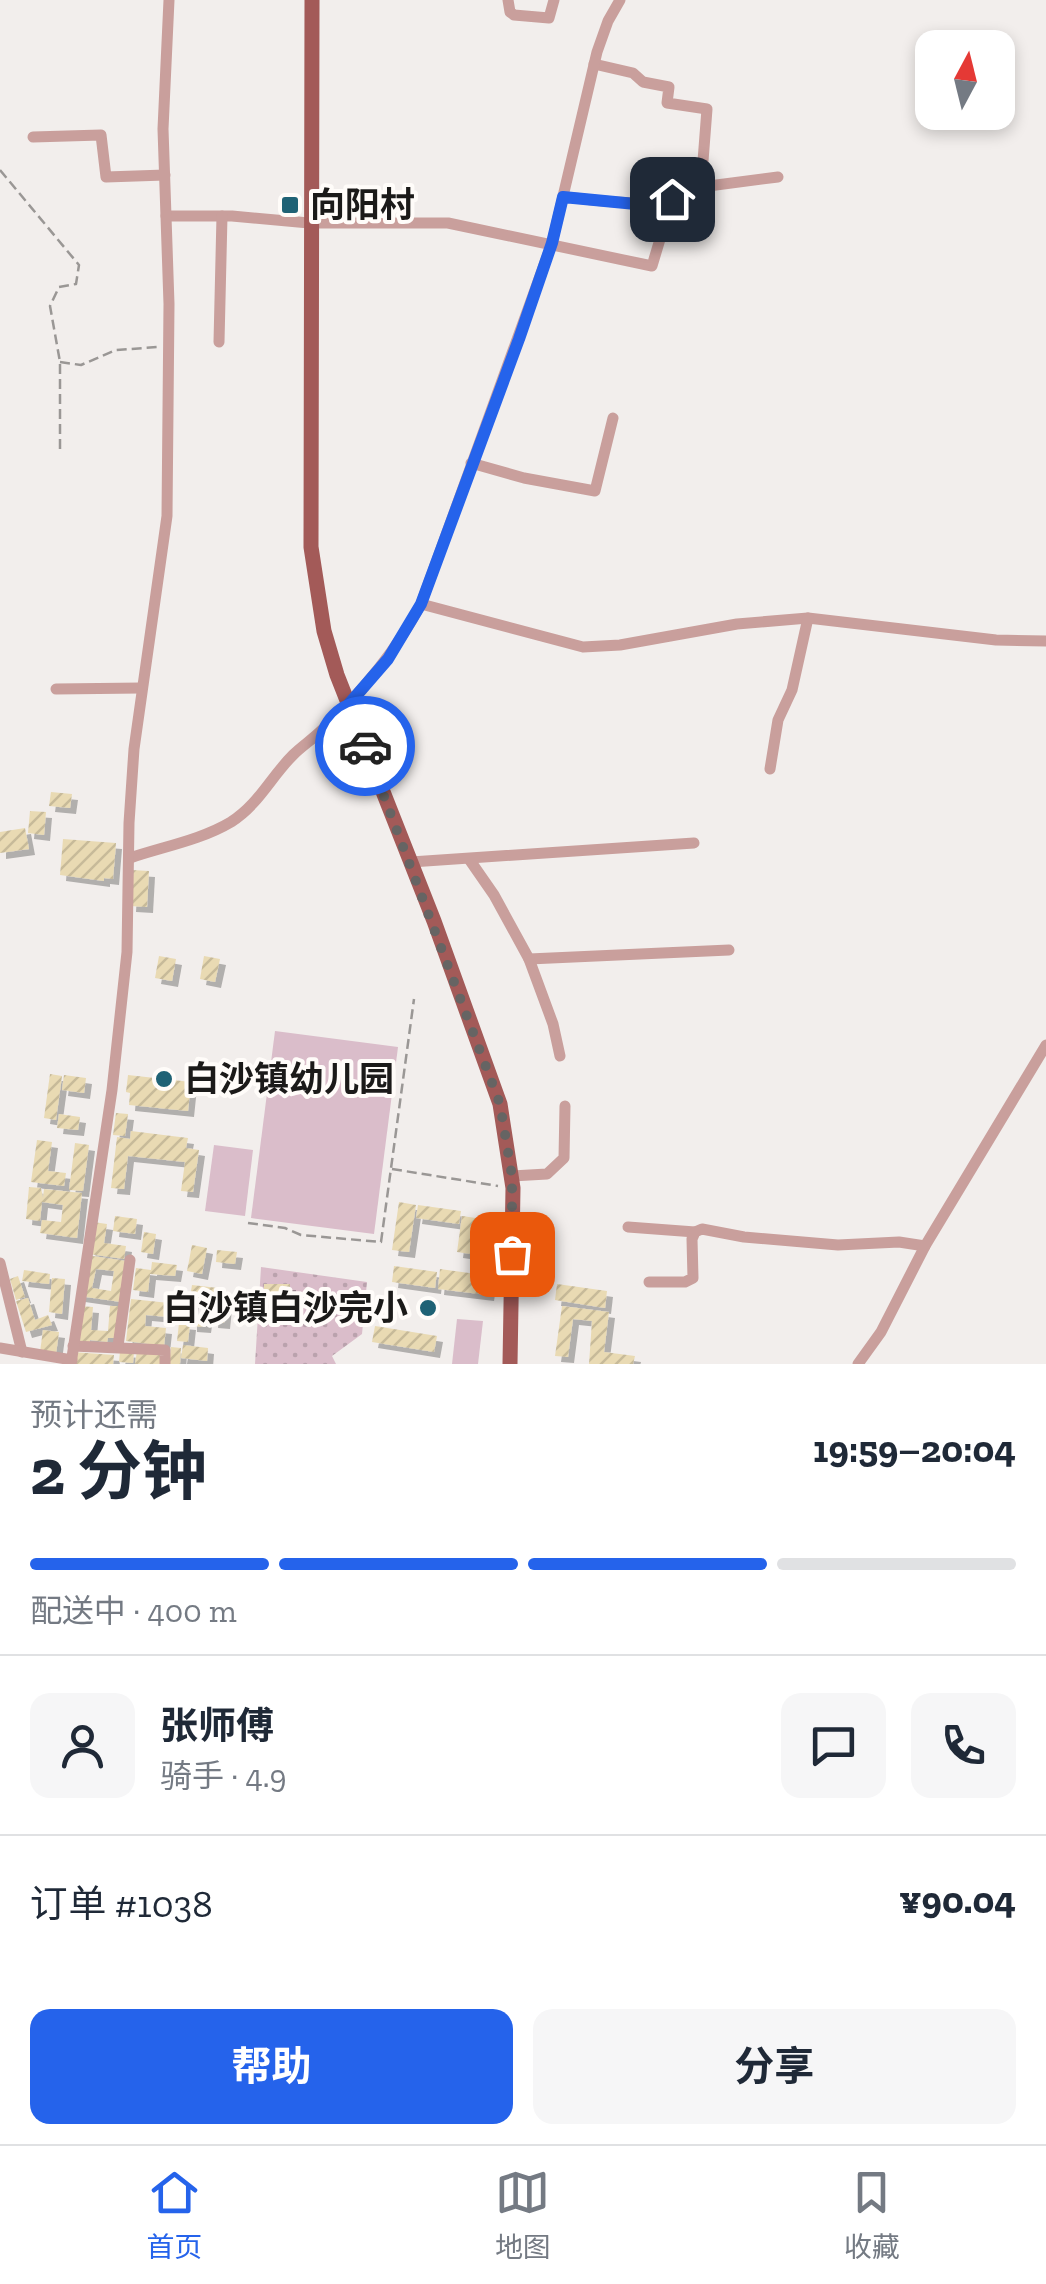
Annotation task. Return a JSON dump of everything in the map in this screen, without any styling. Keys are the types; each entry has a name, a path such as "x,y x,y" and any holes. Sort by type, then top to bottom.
{"main road":[{"path":"312,0 311,547 324,631 493,1080 506,1129 512,1182 510,1364"}],"street":[{"path":"0,1348 72,1362 112,1090 125,972 129,823 141,688 167,516 170,346 163,81 168,0"},
{"path":"508,0 514,15 549,18 554,0"},
{"path":"130,858 219,828 245,812 266,792 294,754 349,704 388,659 421,604 552,243 594,64 608,21 620,0"},
{"path":"594,64 632,73 643,82 670,87 668,103 707,109 701,187"},
{"path":"32,137 101,136 106,178 165,174"},
{"path":"563,197 646,205 701,187 778,177"},
{"path":"166,216 310,223 448,223 652,266 672,199"},
{"path":"219,342 222,216"},
{"path":"472,463 595,492 613,418"},
{"path":"421,604 583,647 620,645 758,621 808,618 996,640 1046,641"},
{"path":"770,769 778,720 792,690 808,618"},
{"path":"56,688 141,688"},
{"path":"411,862 694,843"},
{"path":"469,859 528,960 553,1024 560,1056"},
{"path":"528,960 729,950"},
{"path":"858,1364 881,1332 926,1246 1046,1045"},
{"path":"512,1182 547,1174 564,1158 565,1106"},
{"path":"628,1227 709,1230 838,1245 900,1242 926,1246"},
{"path":"649,1282 685,1282 693,1278 695,1232"},
{"path":"118,1346 130,1260"},
{"path":"0,1263 22,1352"},
{"path":"73,1346 165,1350 165,1364"}],"path":[{"path":"0,170 80,266 76,284 58,287 50,306 60,362 60,454"},
{"path":"60,362 81,365 116,350 170,346"},
{"path":"248,1223 286,1228 301,1235 381,1242 414,999"},
{"path":"391,1168 512,1182"}],"shaded area":[{"path":"275,1031 398,1047 374,1234 251,1218"},
{"path":"214,1145 253,1150 245,1216 205,1211"},
{"path":"261,1267 367,1282 362,1334 332,1356 336,1364 255,1364"},
{"path":"457,1319 483,1321 478,1364 452,1364"}],"building":[{"path":"51,792 72,794 70,808 49,806"},
{"path":"30,811 46,812 44,835 28,833"},
{"path":"25,828 29,849 0,853 0,832"},
{"path":"63,839 116,843 113,879 60,875"},
{"path":"132,870 149,871 147,907 130,906"},
{"path":"159,956 176,959 172,981 155,978"},
{"path":"204,956 220,959 215,982 200,979"},
{"path":"50,1074 62,1076 56,1120 44,1118"},
{"path":"64,1075 86,1078 84,1093 62,1090"},
{"path":"128,1075 191,1082 188,1111 129,1105"},
{"path":"116,1113 128,1114 125,1136 113,1135"},
{"path":"59,1114 80,1117 78,1130 57,1128"},
{"path":"131,1131 188,1138 186,1148 199,1150 193,1192 181,1191 185,1162 128,1156 124,1189 111,1188 117,1137 130,1139"},
{"path":"37,1140 52,1142 48,1171 66,1173 64,1186 31,1182"},
{"path":"75,1143 89,1145 83,1191 69,1190"},
{"path":"29,1187 41,1188 43,1198 44,1189 82,1193 77,1238 40,1233 42,1220 61,1222 63,1205 42,1202 40,1221 26,1219"},
{"path":"399,1202 416,1205 409,1252 392,1250"},
{"path":"418,1205 461,1211 459,1224 416,1218"},
{"path":"115,1216 137,1219 135,1234 113,1231"},
{"path":"462,1216 483,1219 478,1255 457,1252"},
{"path":"93,1222 107,1224 104,1243 126,1246 124,1259 89,1254"},
{"path":"144,1232 156,1234 153,1254 141,1252"},
{"path":"192,1245 207,1248 202,1274 187,1271"},
{"path":"217,1250 237,1252 235,1264 216,1262"},
{"path":"86,1255 126,1261 121,1302 79,1296","holes":["96,1269 114,1271 111,1291 92,1288"]},
{"path":"152,1262 177,1265 175,1276 150,1274 148,1292 133,1290 136,1268 151,1270"},
{"path":"394,1266 437,1272 435,1288 392,1282"},
{"path":"440,1269 491,1276 488,1295 438,1289"},
{"path":"24,1270 50,1274 49,1284 22,1281"},
{"path":"18,1276 25,1297 16,1300 10,1279"},
{"path":"52,1278 65,1279 62,1314 49,1312"},
{"path":"264,1284 290,1284 290,1306 271,1306 271,1320 264,1320"},
{"path":"557,1284 607,1291 605,1308 555,1300"},
{"path":"192,1285 218,1288 217,1299 190,1297"},
{"path":"344,1293 361,1296 359,1307 342,1304"},
{"path":"28,1298 35,1320 48,1315 52,1325 26,1332 16,1301"},
{"path":"180,1298 193,1299 191,1318 178,1317"},
{"path":"131,1299 169,1303 168,1317 146,1315 145,1326 166,1328 164,1346 126,1341"},
{"path":"214,1301 226,1303 224,1323 212,1322"},
{"path":"79,1306 93,1307 91,1330 108,1331 110,1306 119,1306 116,1338 76,1343"},
{"path":"562,1306 609,1312 604,1352 635,1356 633,1364 589,1364 592,1321 573,1319 568,1357 555,1356"},
{"path":"191,1319 206,1320 205,1327 191,1326"},
{"path":"179,1323 190,1324 188,1342 177,1341"},
{"path":"375,1326 437,1336 434,1352 372,1342"},
{"path":"43,1330 59,1332 56,1354 40,1352"},
{"path":"183,1345 208,1348 207,1361 181,1358"},
{"path":"171,1347 181,1348 180,1364 169,1364"},
{"path":"120,1351 134,1352 133,1363 119,1362"},
{"path":"137,1351 160,1353 160,1364 135,1364"},
{"path":"72,1352 114,1355 113,1364 71,1364"}],"way so far":[{"path":"365,746 434,920 500,1104 512,1176 512,1254"}],"place":[{"name":"向阳村","path":"290,205"},
{"name":"白沙镇幼儿园","path":"164,1079"},
{"name":"白沙镇白沙完小","path":"428,1308"}],"route":[{"path":"365,746 349,704 388,659 421,604 519,339 552,243 563,197 646,205 672,199"}]}
